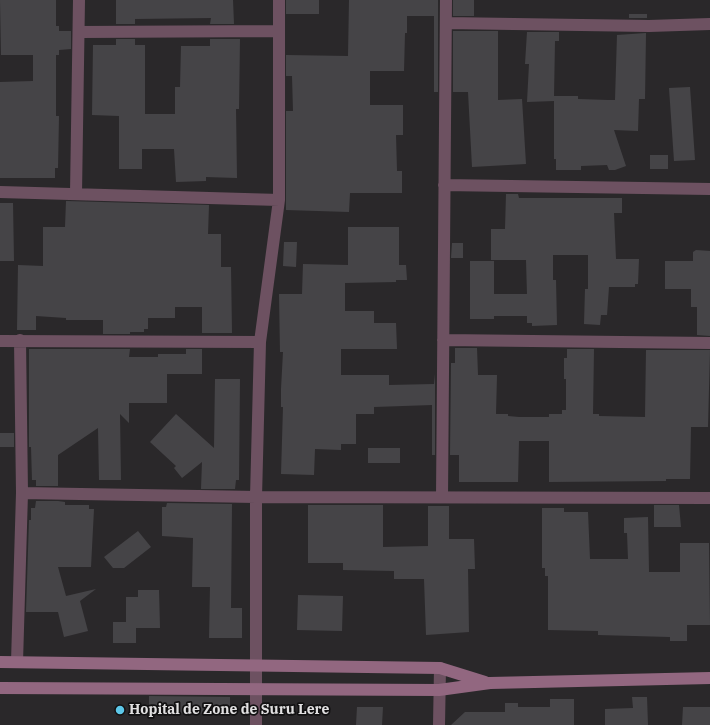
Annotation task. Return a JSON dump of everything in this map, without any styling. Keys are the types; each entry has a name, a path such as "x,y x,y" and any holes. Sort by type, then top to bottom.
{"street":[{"path":"76,194 80,32 79,0"},
{"path":"256,725 256,496 260,342 279,200 279,0"},
{"path":"442,496 446,0"},
{"path":"446,23 649,26 710,24"},
{"path":"80,32 279,31"},
{"path":"444,185 710,189"},
{"path":"0,192 279,200"},
{"path":"17,662 22,493 20,340"},
{"path":"443,340 710,343"},
{"path":"0,341 260,342"},
{"path":"22,493 256,496 710,498"},
{"path":"0,662 440,668 490,683"},
{"path":"439,725 440,668"},
{"path":"0,688 440,690 490,683 710,678"}],"building":[{"path":"0,0 56,0 56,26 59,26 59,31 71,31 71,49 59,50 59,55 56,55 56,116 59,116 58,168 55,168 55,178 0,178 0,82 33,81 33,55 1,55"},
{"path":"116,0 233,0 234,24 210,24 211,18 135,19 135,24 116,24"},
{"path":"286,0 319,0 319,14 286,14"},
{"path":"349,0 438,0 438,92 434,92 434,16 407,16 404,71 370,71 370,105 403,105 403,135 396,135 397,171 402,171 402,193 350,193 349,212 286,210 286,111 293,111 292,76 286,76 286,55 348,56"},
{"path":"453,0 474,0 474,16 453,16"},
{"path":"629,14 647,14 647,18 629,18"},
{"path":"453,31 498,31 498,100 522,99 526,164 472,167 468,92 453,92"},
{"path":"527,32 559,32 559,41 555,41 554,96 578,96 578,99 608,100 615,100 617,35 646,33 645,99 639,99 638,131 614,130 626,166 615,170 609,170 607,165 581,166 581,170 556,170 556,159 554,159 554,101 527,102 529,64 525,64"},
{"path":"116,39 135,39 135,45 145,45 145,114 175,114 175,87 180,87 181,46 210,46 210,39 240,39 239,109 236,109 237,178 206,177 206,181 176,182 174,149 142,149 142,169 119,169 119,116 92,115 93,45 116,45"},
{"path":"690,87 695,160 674,161 669,88"},
{"path":"650,155 668,155 668,169 650,169"},
{"path":"506,194 518,194 519,198 622,198 622,213 614,213 616,259 639,259 638,284 635,284 635,287 609,287 607,315 601,315 600,325 584,324 585,289 588,289 588,255 553,255 553,280 556,280 557,325 532,326 532,323 527,323 527,316 494,316 494,319 470,319 470,261 494,261 494,294 527,294 526,260 491,260 491,229 505,229"},
{"path":"66,201 209,205 208,234 221,234 221,267 231,267 232,333 202,333 202,307 175,307 175,318 148,318 148,329 144,329 144,332 130,332 130,334 103,334 103,320 66,320 66,318 36,316 36,330 17,330 18,265 43,266 43,227 65,227"},
{"path":"0,203 13,203 14,261 0,261"},
{"path":"348,227 399,227 399,265 406,265 407,280 396,280 396,282 345,283 345,311 374,311 374,323 396,323 397,349 341,349 341,375 389,375 389,385 434,384 435,374 435,455 432,455 432,405 374,407 374,414 356,414 356,444 341,444 341,450 315,449 314,475 281,474 283,407 281,407 281,389 283,352 280,352 279,294 302,294 303,264 348,265"},
{"path":"284,242 297,242 296,267 283,266"},
{"path":"452,243 463,243 463,258 451,258"},
{"path":"696,250 710,251 710,336 697,335 697,307 691,307 691,289 665,289 665,261 693,261 693,252"},
{"path":"455,348 477,348 478,375 497,375 496,414 508,414 508,416 519,417 549,417 549,414 562,414 562,410 566,410 564,358 567,358 567,349 594,349 593,414 599,414 599,416 645,417 646,350 710,350 708,427 691,427 690,479 666,479 666,481 549,482 549,441 519,441 518,482 459,482 459,455 450,455 451,363 455,363"},
{"path":"29,349 130,349 129,357 158,357 158,354 186,354 186,349 202,349 202,374 167,374 167,403 129,403 129,423 120,414 121,480 99,480 98,428 58,455 58,486 36,486 36,480 32,480 31,447 29,447"},
{"path":"215,379 240,379 239,480 236,480 235,489 201,489 202,462 182,478 174,468 176,466 150,442 176,414 214,448"},
{"path":"0,433 14,433 14,447 0,447"},
{"path":"368,448 400,448 400,463 368,463"},
{"path":"36,501 58,501 65,502 65,505 89,505 89,509 94,509 91,567 58,567 66,596 96,589 80,601 88,631 64,637 58,612 26,612 29,520 31,520 31,508 35,508"},
{"path":"167,503 235,504 232,504 231,608 242,608 242,638 209,638 210,587 192,587 193,538 162,536 162,507 166,507"},
{"path":"308,505 383,505 383,547 428,546 428,506 449,506 449,539 474,539 475,569 468,569 469,632 426,635 424,579 394,579 394,571 343,570 343,563 308,563"},
{"path":"654,505 679,505 681,527 654,527"},
{"path":"542,508 564,508 564,512 588,512 590,559 628,559 627,533 624,533 624,518 648,517 649,572 680,572 680,543 709,543 710,625 687,625 687,641 670,641 670,637 598,635 598,631 548,630 548,576 545,576 545,568 542,568"},
{"path":"138,531 151,547 124,568 113,568 104,557"},
{"path":"138,590 159,590 160,628 136,628 136,643 113,643 113,622 126,622 126,597 138,597"},
{"path":"298,595 343,596 342,631 297,630"},
{"path":"149,696 230,697 230,714 149,713"},
{"path":"632,697 647,697 648,725 605,725 605,709 633,708"},
{"path":"550,699 574,699 574,725 451,725 465,712 505,712 505,703 518,703 518,707 550,707"},
{"path":"357,707 383,707 382,725 356,725"},
{"path":"683,707 710,707 710,725 682,725"}],"place":[{"name":"Hopital de Zone de Suru Lere","path":"120,710"}]}
